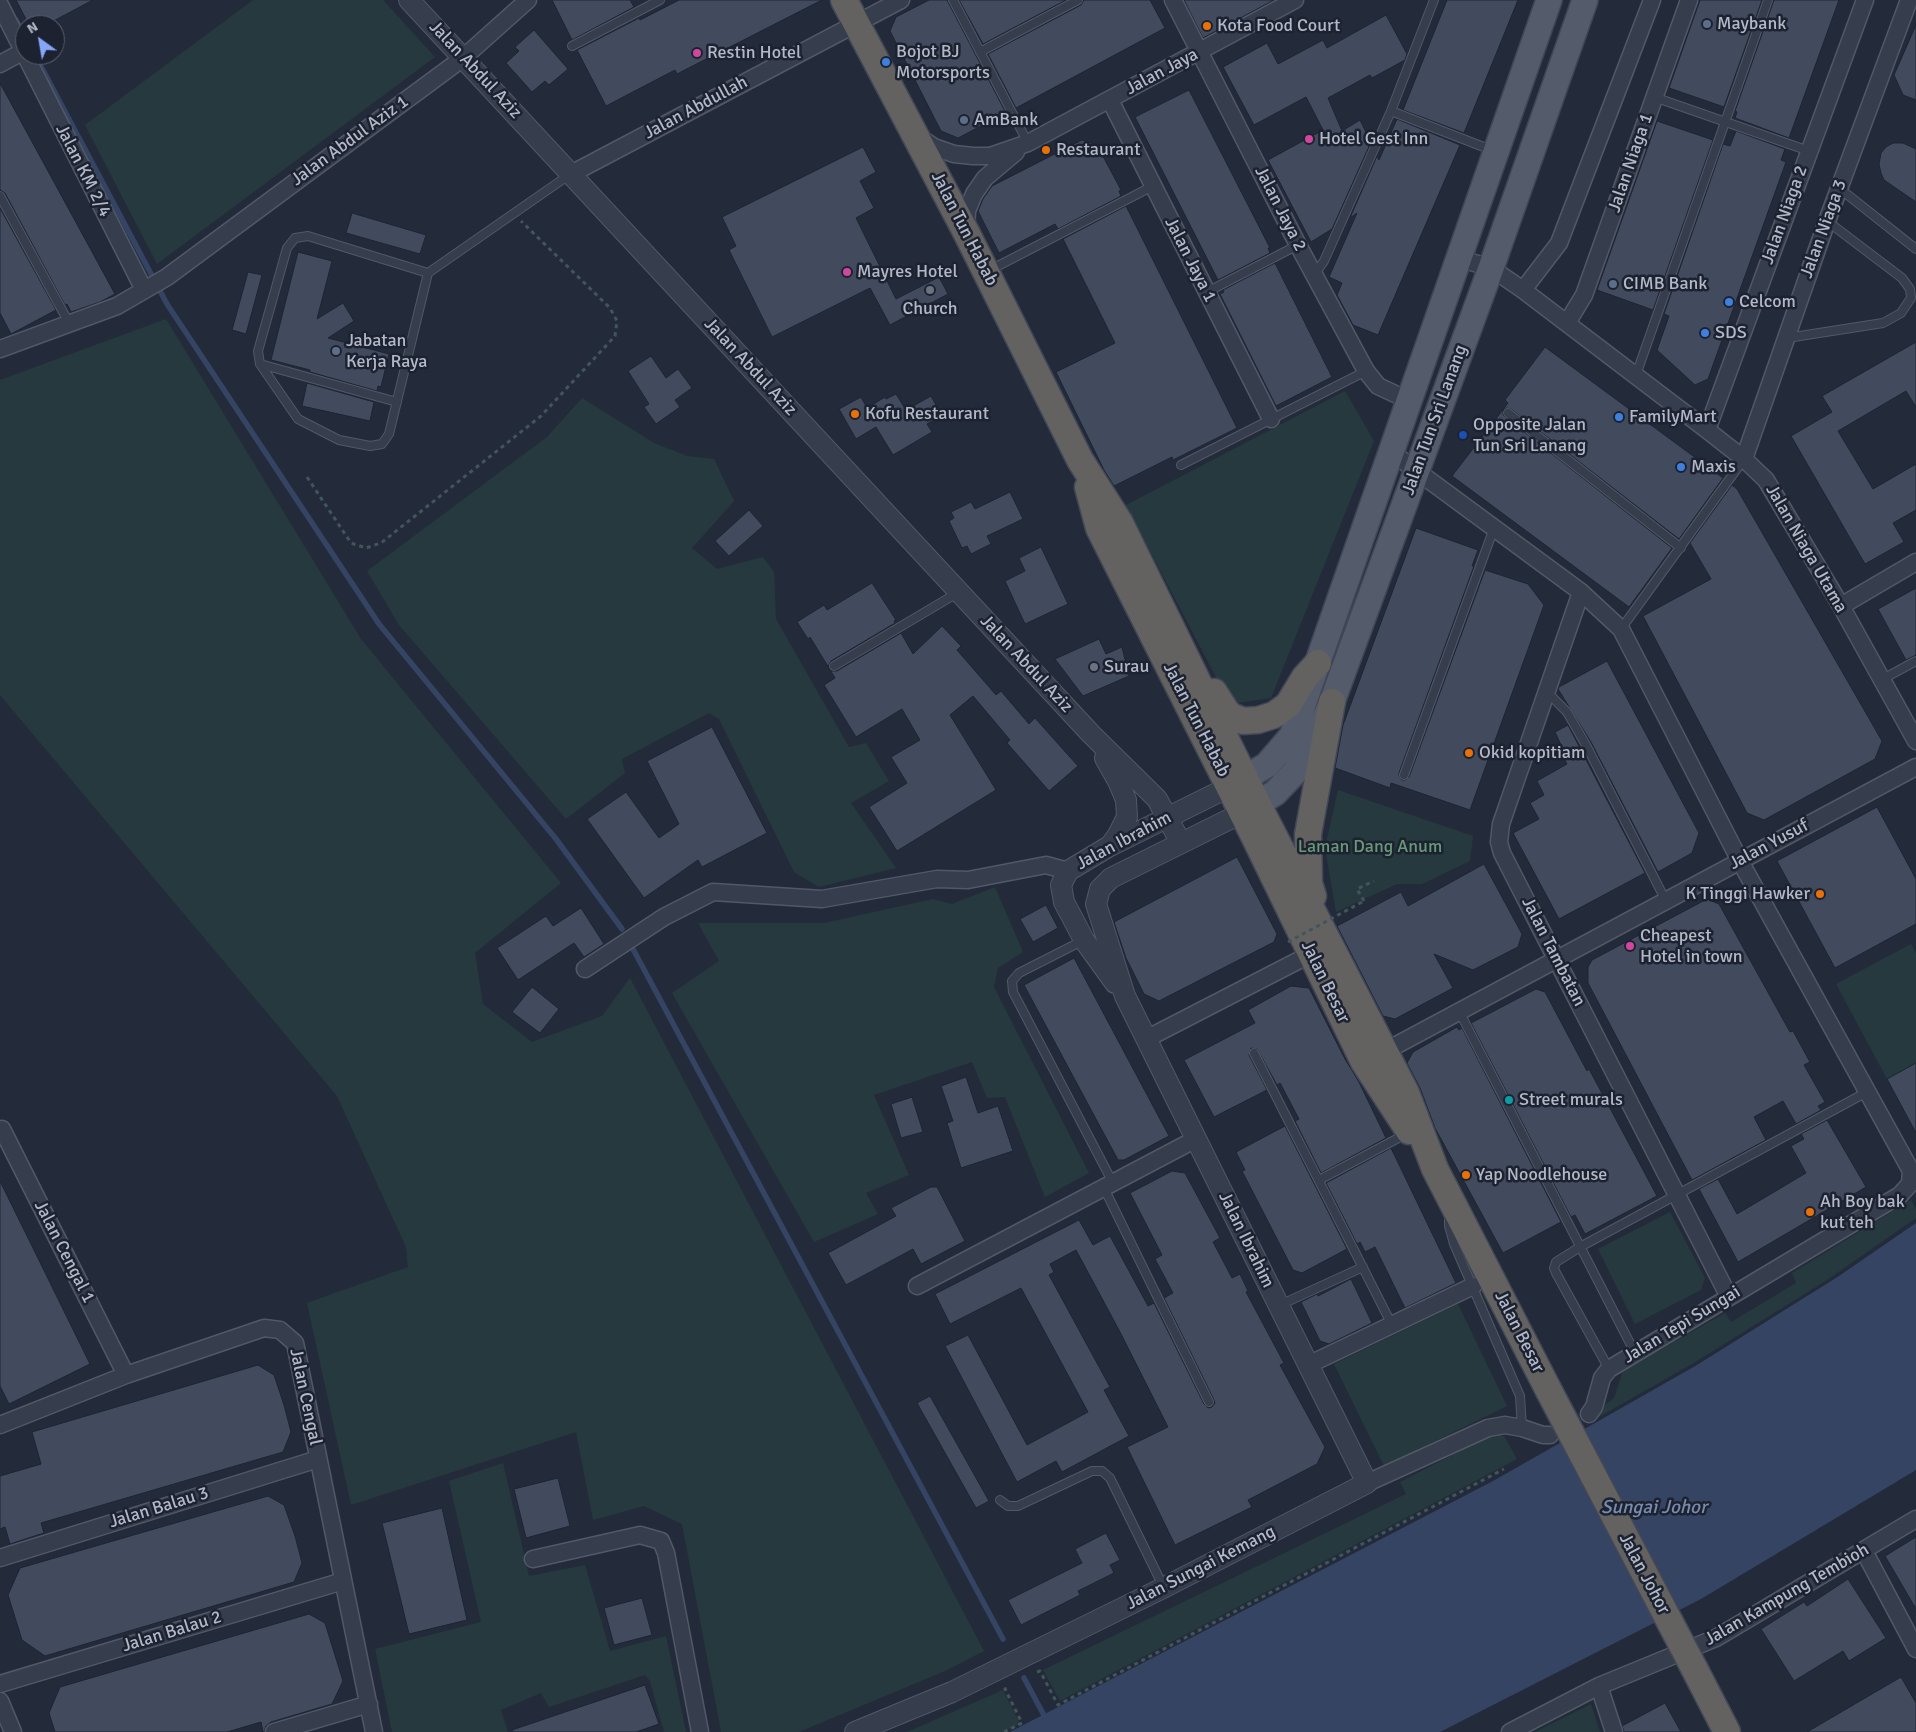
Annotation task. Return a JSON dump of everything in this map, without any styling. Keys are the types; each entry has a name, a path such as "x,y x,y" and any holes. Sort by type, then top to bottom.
{"highway":[{"name":"Jalan Tun Habab","path":"844,0 966,232 1080,460 1120,523 1180,645 1237,783"},
{"name":"Jalan Tun Habab","path":"1080,460 1099,528 1237,783"},
{"path":"1180,645 1209,683 1226,711 1236,719 1243,721 1258,720 1288,705 1305,677 1318,663"},
{"path":"1324,931 1309,883 1308,834 1332,702"},
{"name":"Jalan Besar","path":"1237,783 1324,931 1375,1057 1410,1132 1435,1169 1548,1389"},
{"name":"Jalan Besar","path":"1250,808 1311,954 1375,1057 1406,1093 1435,1169"},
{"name":"Jalan Johor","path":"1548,1389 1727,1732"}],"main road":[{"name":"Jalan Tun Sri Lanang","path":"1237,783 1267,765 1292,736 1549,0"},
{"name":"Jalan Tun Sri Lanang","path":"1250,808 1274,793 1294,774 1313,745 1332,702 1491,268 1585,0"}],"street":[{"name":"Jalan Abdul Aziz","path":"409,0 1091,734"},
{"name":"Jalan Abdul Aziz 1","path":"0,349 117,306 167,276 463,58 528,0"},
{"name":"Jalan Abdullah","path":"571,174 901,0"},
{"name":"Jalan Jaya 2","path":"1173,0 1298,245 1366,371 1378,386 1408,400"},
{"name":"Jalan Jaya","path":"914,133 934,147 954,154 973,156 990,156 1028,143 1295,0"},
{"name":"Jalan Niaga 1","path":"1523,290 1559,243 1652,0"},
{"name":"Jalan Niaga 1","path":"1567,324 1584,295 1689,0"},
{"name":"Jalan Niaga 2","path":"1707,430 1865,0"},
{"name":"Jalan Niaga 3","path":"1744,459 1827,221 1909,0"},
{"name":"Jalan KM 2/4","path":"0,5 15,37"},
{"path":"0,64 15,56"},
{"name":"Jalan KM 2/4","path":"29,65 148,288"},
{"name":"Jalan Jaya 1","path":"1110,100 1271,419"},
{"name":"Jalan Jaya","path":"966,232 967,211 974,194 985,178 1028,143"},
{"name":"Jalan Niaga Utama","path":"1458,258 1491,268 1523,290 1707,430 1744,459 1766,480 1916,741"},
{"path":"1391,452 1581,592 1621,629 1740,861 1869,1092 1910,1151"},
{"path":"1840,606 1916,562"},
{"name":"Jalan Tambatan","path":"1581,592 1500,824 1499,842 1502,853 1556,960 1729,1297"},
{"path":"1091,734 1157,799 1181,843"},
{"path":"1091,734 1118,781 1126,800 1127,817 1118,835 1108,848"},
{"name":"Jalan Yusuf","path":"1375,1057 1916,767"},
{"name":"Jalan Ibrahim","path":"1125,996 1084,940 1064,902 1061,886 1068,871 1108,848 1237,783"},
{"name":"Jalan Ibrahim","path":"1250,808 1111,878 1100,889 1096,904 1125,996 1367,1483"},
{"path":"585,969 664,917 713,892 822,899 938,879 968,880 1046,866 1068,871"},
{"path":"1146,1039 1311,954"},
{"name":"Jalan Cengal 1","path":"2,1129 126,1375"},
{"path":"916,1286 1196,1139"},
{"name":"Jalan Tepi Sungai","path":"1609,1368 1900,1195 1910,1184 1912,1177 1910,1151"},
{"path":"1308,1365 1473,1286"},
{"name":"Jalan Cengal","path":"0,1425 126,1375 264,1328 280,1330 294,1343 374,1732"},
{"path":"1589,1414 1594,1407 1602,1378 1609,1368"},
{"name":"Jalan Sungai Kemang","path":"855,1732 952,1692 1164,1588 1367,1483 1488,1428 1505,1425 1543,1435 1550,1435"},
{"name":"Jalan Balau 3","path":"0,1558 318,1459"},
{"name":"Jalan Kampung Tembioh","path":"1510,1732 1599,1686 1716,1638 1916,1520"},
{"path":"533,1558 640,1534 661,1542 666,1553 700,1732"},
{"path":"1864,1551 1916,1649"},
{"name":"Jalan Balau 2","path":"0,1684 343,1581"},
{"path":"1599,1686 1614,1732"},
{"path":"0,1701 13,1732"},
{"path":"274,1732 369,1704"}],"lane":[{"path":"572,46 660,0"},
{"path":"952,0 1028,143"},
{"path":"980,52 1078,0"},
{"path":"1314,275 1324,262 1391,111 1434,0"},
{"path":"1636,375 1768,0"},
{"path":"1654,97 1808,151"},
{"path":"1391,111 1495,152"},
{"path":"428,273 308,236 295,238 288,248 258,351 260,364 298,419 339,440 370,446 382,444 389,434 428,273 571,174"},
{"path":"986,272 1153,186"},
{"path":"1839,188 1916,249"},
{"path":"0,196 68,323"},
{"path":"1785,338 1883,323 1901,313 1911,298 1910,289 1902,278 1827,221"},
{"path":"1207,292 1298,245"},
{"path":"260,364 397,402"},
{"path":"1181,465 1366,371"},
{"path":"1508,413 1681,548"},
{"path":"1621,629 1744,459"},
{"path":"1404,775 1494,528"},
{"path":"834,666 959,592"},
{"path":"1881,680 1916,661"},
{"path":"1546,692 1567,712 1666,900"},
{"path":"1084,940 1019,973 1012,981 1013,992 1108,1185 1209,1402"},
{"path":"1459,1012 1635,1353"},
{"path":"1254,1053 1392,1324"},
{"name":"Jalan Tepi Sungai","path":"1609,1368 1556,1273 1554,1268 1556,1262 1580,1247 1869,1092"},
{"path":"1319,1180 1410,1132"},
{"path":"1450,1197 1449,1226 1454,1244 1520,1396 1522,1428"},
{"path":"1278,1306 1363,1267"},
{"path":"1000,1500 1008,1506 1018,1506 1092,1471 1102,1471 1110,1478 1164,1588"}],"path":[{"path":"307,477 351,543 366,548 381,543 541,416 615,336 617,321 610,308 514,214"},
{"path":"1288,942 1364,901 1357,889 1374,880"},
{"path":"1031,1675 1040,1671 1058,1705 1504,1469"},
{"path":"1004,1732 1022,1723 1005,1689 1014,1684"}],"green space":[{"path":"253,0 383,0 435,57 157,264 85,125"},
{"path":"166,319 361,639 561,883 475,953 483,1004 532,1042 602,1016 630,978 984,1651 945,1671 799,1732 721,1732 682,1524 644,1506 593,1520 576,1432 351,1505 307,1303 408,1267 406,1247 337,1096 0,695 0,380"},
{"path":"1345,391 1374,441 1271,698 1230,704 1126,505"},
{"path":"582,398 654,443 687,456 714,459 734,501 692,548 717,569 763,557 774,572 776,619 849,747 866,743 889,781 851,803 896,868 819,887 794,872 719,719 709,713 622,759 625,773 566,819 399,625 367,571 547,437"},
{"name":"Laman Dang Anum","path":"1338,790 1473,836 1470,861 1422,884 1397,884 1336,912 1325,848"},
{"path":"995,887 1023,952 998,968 994,987 1089,1173 1045,1197 1005,1097 987,1098 972,1062 874,1095 909,1175 866,1193 878,1214 814,1242 672,993 719,961 698,923 824,923 933,899 952,904"},
{"path":"1911,944 1916,953 1916,1063 1887,1079 1836,984"},
{"path":"1911,1200 1916,1209 1916,1218 1827,1280 1692,1364 1597,1418 1594,1413 1614,1398 1623,1371 1725,1313 1731,1322 1796,1283 1792,1273"},
{"path":"1670,1212 1705,1278 1701,1290 1635,1324 1598,1249"},
{"path":"1458,1304 1507,1406 1384,1466 1334,1364"},
{"path":"1493,1434 1504,1436 1517,1459 1060,1701 1043,1670 1406,1494 1400,1482"},
{"path":"503,1463 529,1576 585,1565 610,1651 666,1636 686,1732 664,1732 650,1681 645,1675 549,1707 541,1693 501,1710 508,1732 392,1732 375,1649 481,1622 449,1481"},
{"path":"1003,1690 1020,1724 1003,1732 907,1732"},
{"path":"1591,1704 1600,1732 1535,1732"}],"water":[{"name":"Sungai Johor","path":"1916,1223 1916,1470 1701,1599 1440,1732 1010,1732 1493,1481 1697,1365 1839,1276"}],"building":[{"path":"16,0 93,0 65,15 24,15"},
{"path":"552,0 630,0 634,7 572,40"},
{"path":"679,0 822,0 677,74 675,70 606,106 577,50"},
{"path":"929,0 947,0 1006,113 958,138 941,131 890,31 896,17"},
{"path":"959,0 1066,0 983,44"},
{"path":"1084,0 1150,0 1165,28 1016,108 988,54 1081,5"},
{"path":"1184,0 1274,0 1203,38"},
{"path":"1447,0 1518,0 1464,133 1403,110"},
{"path":"1700,0 1762,0 1724,107 1669,88"},
{"path":"1774,0 1839,0 1789,138 1735,118 1737,112 1735,111"},
{"path":"1386,15 1407,54 1405,60 1372,78 1370,75 1328,98 1342,131 1360,120 1371,142 1332,229 1311,242 1268,160 1323,130 1306,97 1254,125 1223,67 1267,43 1278,64 1323,40 1327,48"},
{"path":"1916,25 1916,100 1903,95 1894,75"},
{"path":"534,30 568,69 549,85 545,81 532,92 506,63 519,51 515,47"},
{"path":"0,83 115,294 100,302 71,312 67,304 65,305 5,193 0,190"},
{"path":"1189,90 1270,248 1268,248 1270,253 1218,280 1135,117"},
{"path":"1397,119 1460,145 1378,335 1353,325 1337,295 1342,283 1329,277 1357,213 1350,218 1377,156 1379,160"},
{"path":"1657,121 1713,140 1653,310 1597,290"},
{"path":"1736,131 1785,149 1781,160 1786,162 1708,379 1695,385 1657,350 1669,316 1664,314 1723,144 1730,146"},
{"path":"1082,140 1097,145 1121,190 1119,191 1121,196 1058,229 1055,224 999,253 978,211 983,199 992,186"},
{"path":"1893,143 1903,143 1916,149 1916,202 1884,180 1881,173 1879,164 1881,153"},
{"path":"863,147 876,172 860,181 874,208 856,218 896,299 939,277 948,294 890,325 870,288 772,337 729,250 736,246 722,217"},
{"path":"1126,206 1237,428 1173,460 1172,457 1114,486 1104,470 1056,372 1115,343 1063,239"},
{"path":"0,208 56,310 11,334 0,313"},
{"path":"352,213 426,235 420,254 346,233"},
{"path":"298,252 332,261 317,319 343,303 354,321 328,338 389,354 381,387 378,386 377,391 271,360"},
{"path":"1275,263 1332,377 1276,406 1220,294 1224,292 1223,290"},
{"path":"248,272 262,275 246,334 232,330"},
{"path":"1916,342 1916,407 1906,391 1838,431 1873,489 1916,464 1916,510 1893,523 1904,542 1865,564 1791,436 1832,412 1822,396"},
{"path":"1545,347 1723,478 1679,539 1511,409 1506,408 1503,410 1505,417 1672,548 1629,607 1452,476 1508,403 1505,400"},
{"path":"651,356 666,378 678,369 692,388 675,400 680,407 656,424 644,407 649,404 628,371"},
{"path":"307,383 374,402 370,421 302,406"},
{"path":"896,394 906,410 931,396 942,416 927,424 932,432 893,455 876,427 856,439 839,409 861,397 867,408 885,397 886,399"},
{"path":"1732,485 1737,489 1882,741 1875,759 1764,820 1747,813 1643,616 1711,579 1690,543"},
{"path":"1010,492 1023,519 987,536 991,544 971,554 967,546 962,548 949,521 954,518 951,512 971,502 975,509"},
{"path":"749,510 763,526 729,556 715,541"},
{"path":"1416,528 1478,550 1472,566 1474,566 1399,773 1402,780 1409,777 1485,570 1528,584 1544,605 1470,810 1391,783 1390,788 1335,768 1343,725"},
{"path":"1041,547 1068,604 1025,624 1005,581 1025,571 1019,558"},
{"path":"872,583 896,620 894,621 895,623 831,661 828,666 831,671 837,671 901,633 913,654 942,626 961,646 957,650 996,695 1001,691 1029,724 1035,718 1078,766 1049,791 1007,743 1010,740 973,696 950,715 996,790 897,851 869,807 907,783 891,757 920,740 902,709 856,737 824,685 835,678 810,637 808,639 797,622 824,605 827,610"},
{"path":"1916,588 1916,655 1906,660 1878,609"},
{"name":"Surau","path":"1099,639 1106,654 1122,647 1129,676 1083,696 1055,659"},
{"path":"1607,661 1699,833 1692,853 1658,872 1591,742 1558,689"},
{"path":"1568,725 1645,873 1559,919 1513,833 1539,819 1530,803 1544,795 1537,781 1567,764 1558,749 1562,747 1555,732"},
{"path":"712,727 767,833 702,867 698,860 644,898 587,819 626,792 659,838 679,824 647,761"},
{"path":"1877,807 1916,879 1916,924 1835,968 1777,861"},
{"path":"1237,857 1277,934 1274,942 1159,1001 1144,994 1126,958 1114,922"},
{"path":"1484,864 1522,934 1518,947 1473,970 1434,954 1453,988 1395,1019 1383,1016 1337,926 1401,892 1408,906"},
{"path":"1707,899 1719,904 1790,1032 1793,1031 1810,1062 1804,1065 1825,1102 1818,1106 1821,1110 1796,1124 1783,1101 1754,1117 1766,1140 1692,1180 1588,983 1588,967 1592,960"},
{"path":"1046,905 1058,928 1033,942 1020,919"},
{"path":"581,908 604,944 584,957 574,943 518,980 497,948 546,916 553,926"},
{"path":"1074,958 1169,1136 1124,1160 1118,1160 1024,985"},
{"path":"1291,986 1309,988 1345,1059 1359,1082 1386,1138 1321,1173 1295,1121 1299,1119 1280,1083 1277,1085 1257,1049 1251,1048 1249,1055 1267,1090 1214,1117 1184,1060 1255,1023 1248,1010"},
{"path":"532,987 559,1009 540,1033 512,1012"},
{"path":"1536,989 1545,992 1587,1071 1589,1069 1657,1196 1585,1234 1575,1215 1571,1217 1471,1023"},
{"path":"1457,1027 1459,1030 1462,1028 1561,1222 1503,1253 1435,1128 1420,1088 1407,1063 1413,1052"},
{"path":"1916,1063 1916,1133 1887,1079"},
{"path":"966,1077 978,1113 998,1106 1013,1151 961,1168 947,1123 953,1121 941,1086"},
{"path":"912,1097 923,1132 901,1138 891,1104"},
{"path":"1827,1120 1866,1187 1738,1262 1699,1189 1718,1179 1737,1214 1806,1173 1791,1146 1804,1139 1801,1134"},
{"path":"1285,1126 1347,1249 1302,1273 1293,1270 1242,1171 1245,1170 1236,1152"},
{"path":"1391,1148 1456,1283 1405,1308 1375,1247 1365,1252 1360,1242 1357,1244 1326,1183"},
{"path":"1172,1171 1185,1173 1220,1238 1213,1242 1232,1278 1240,1274 1248,1291 1246,1292 1284,1363 1280,1365 1325,1447 1317,1464 1248,1500 1252,1507 1175,1545 1127,1447 1168,1427 1076,1250 1050,1264 1054,1272 1049,1275 1110,1387 1104,1390 1129,1436 1062,1472 1056,1461 1017,1482 945,1346 968,1335 1027,1445 1088,1412 1021,1288 950,1324 935,1294 1079,1220 1093,1245 1110,1236 1148,1306 1154,1303 1204,1404 1208,1408 1212,1407 1215,1403 1214,1400 1164,1298 1173,1293 1155,1259 1162,1255 1130,1193"},
{"path":"0,1181 90,1364 9,1404 0,1386"},
{"path":"931,1187 937,1187 965,1241 921,1264 913,1249 846,1285 828,1253 896,1216 891,1208"},
{"path":"1351,1279 1372,1323 1329,1344 1320,1341 1301,1302 1317,1294 1318,1296"},
{"path":"258,1365 274,1375 284,1405 291,1432 283,1452 41,1523 44,1533 10,1544 5,1527 0,1529 0,1476 41,1464 32,1432"},
{"path":"930,1396 989,1501 976,1508 917,1403"},
{"path":"558,1478 570,1526 526,1538 514,1489"},
{"path":"268,1496 284,1505 295,1536 302,1563 294,1582 45,1656 22,1640 8,1595 20,1568"},
{"path":"442,1508 467,1620 409,1634 382,1523"},
{"path":"1106,1533 1120,1560 1110,1565 1114,1573 1078,1591 1080,1595 1021,1625 1008,1600 1082,1563 1075,1549"},
{"path":"1916,1537 1916,1609 1885,1556"},
{"path":"1848,1579 1886,1638 1849,1661 1843,1651 1794,1681 1761,1629 1804,1602 1807,1606"},
{"path":"642,1598 652,1635 614,1645 604,1608"},
{"path":"309,1614 325,1623 343,1681 332,1704 271,1722 266,1726 264,1732 261,1722 227,1732 55,1732 49,1713 60,1687"},
{"path":"1901,1677 1916,1703 1916,1732 1807,1732"},
{"path":"645,1685 659,1724 636,1732 513,1732 512,1730"},
{"path":"1665,1703 1681,1732 1624,1732 1622,1726"}],"waterway":[{"path":"40,65 167,304 379,624 556,839 622,929"},
{"path":"633,949 1003,1639"},
{"path":"1024,1678 1053,1732"}],"place":[{"name":"Maybank","path":"1707,24"},
{"name":"Kota Food Court","path":"1207,26"},
{"name":"Restin Hotel","path":"697,53"},
{"name":"Bojot BJ Motorsports","path":"886,62"},
{"name":"AmBank","path":"964,120"},
{"name":"Hotel Gest Inn","path":"1309,139"},
{"name":"Restaurant","path":"1046,150"},
{"name":"Mayres Hotel","path":"847,272"},
{"name":"CIMB Bank","path":"1613,284"},
{"name":"Church","path":"930,290"},
{"name":"Celcom","path":"1729,302"},
{"name":"SDS","path":"1705,333"},
{"name":"Jabatan Kerja Raya","path":"336,351"},
{"name":"Kofu Restaurant","path":"855,414"},
{"name":"FamilyMart","path":"1619,417"},
{"name":"Opposite Jalan Tun Sri Lanang","path":"1463,435"},
{"name":"Maxis","path":"1681,467"},
{"name":"Surau","path":"1094,667"},
{"name":"Okid kopitiam","path":"1469,753"},
{"name":"K Tinggi Hawker","path":"1820,894"},
{"name":"Cheapest Hotel in town","path":"1630,946"},
{"name":"Street murals","path":"1509,1100"},
{"name":"Yap Noodlehouse","path":"1466,1175"},
{"name":"Ah Boy bak kut teh","path":"1810,1212"}]}
